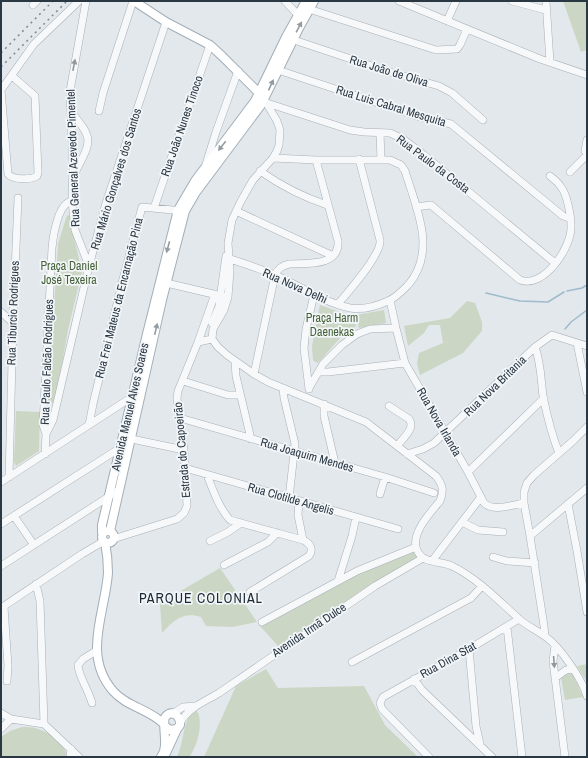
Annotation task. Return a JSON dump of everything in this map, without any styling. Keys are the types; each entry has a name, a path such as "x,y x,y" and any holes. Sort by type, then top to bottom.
{"main road":[{"path":"134,1 166,22 210,45 264,98"},
{"path":"264,98 278,70 298,15 306,1"},
{"path":"264,98 289,39 314,1"},
{"name":"Avenida Manuel Alves Soares","path":"164,725 157,718 130,705 120,698 102,675 96,651 108,572 107,537 119,490 126,437 182,210 195,180 246,114 264,98"},
{"name":"Avenida Manuel Alves Soares","path":"182,210 247,125 264,98"},
{"name":"Avenida Manuel Alves Soares","path":"107,537 102,525 120,448 126,437"},
{"name":"Avenida Manuel Alves Soares","path":"146,712 171,714"},
{"path":"171,714 178,716 179,726 163,757 165,747 164,718 171,714"},
{"path":"164,725 170,730 179,726"}],"street":[{"path":"12,76 35,96 38,173 36,178 12,177 8,174 1,90 34,44 78,1"},
{"name":"Rua General Azevedo Pimentel","path":"86,1 70,86 73,176 72,202 75,230 89,266"},
{"path":"99,111 110,71 134,1"},
{"path":"285,1 298,15"},
{"path":"399,1 411,3 447,21 587,75"},
{"path":"447,21 456,1"},
{"path":"512,1 546,10"},
{"path":"546,1 550,62"},
{"path":"309,9 436,50 457,49 467,29"},
{"name":"Rua Mário Gonçalves dos Santos","path":"44,454 46,434 53,420 89,266 106,203 166,22"},
{"name":"Rua João de Oliva","path":"289,39 393,73 439,86 452,93 483,120"},
{"name":"Rua João Nunes Tinoco","path":"154,208 210,45"},
{"name":"Rua Luis Cabral Mesquita","path":"278,70 417,116 451,124 564,216 569,218"},
{"path":"205,167 238,72"},
{"path":"264,98 277,121 280,130 280,138 277,151 273,158 260,171 246,191 232,220 228,242 228,256 219,306 208,333 210,340 238,364 254,374 283,388 366,422 436,476 441,482 443,494 416,535 416,546 419,555 423,558 443,562 455,567 482,586 519,619 545,636 573,669 581,681 587,696"},
{"name":"Rua Paulo da Costa","path":"264,98 350,130 394,134 409,143 555,263"},
{"path":"71,112 86,131 88,141 88,146 73,176"},
{"path":"380,133 381,159"},
{"path":"570,172 587,155 585,151 587,140"},
{"name":"Rua Nova Delhi","path":"277,151 292,159"},
{"name":"Rua Nova Delhi","path":"228,256 314,295 351,308 362,308 380,304 398,295 411,281 421,263 423,231 403,168 398,162 381,159 316,160 273,158"},
{"path":"338,304 374,258 380,247 380,240 359,159"},
{"path":"254,374 275,276 278,270 284,266 320,263 333,256 338,249 338,241 316,160"},
{"path":"260,171 278,183 317,202 327,205"},
{"path":"416,207 431,205 520,280 527,282 536,280 543,276 562,254 571,231 571,224 563,189 550,176"},
{"name":"Rua Tiburcio Rodrigues","path":"10,477 13,322 18,198"},
{"name":"Rua Paulo Falcão Rodrigues","path":"46,434 43,425 52,248 56,223 67,203 72,202"},
{"name":"Rua Frei Mateus da Encarnação Pina","path":"89,425 122,283 142,207 182,210"},
{"path":"236,210 333,256"},
{"path":"164,282 221,296"},
{"path":"310,388 305,364 304,348 306,329 314,295"},
{"name":"Estrada do Capoeirão","path":"107,537 127,535 177,519 182,516 187,506 184,450 177,398 178,391 198,342 221,296"},
{"name":"Rua Nova Irlanda","path":"390,300 405,363 446,432 481,497"},
{"path":"1,312 13,322"},
{"path":"306,397 323,364 342,345 357,334 370,329 396,328"},
{"name":"Rua Nova Britania","path":"407,454 428,447 446,432 535,347 552,335 587,346"},
{"path":"198,342 210,340"},
{"path":"577,344 587,392"},
{"path":"535,347 540,364 544,398 556,444 560,452"},
{"path":"319,372 405,363"},
{"path":"238,364 236,376 251,439"},
{"path":"183,381 228,395 240,394"},
{"path":"283,388 295,444 289,498"},
{"path":"1,482 89,425 135,398"},
{"path":"468,472 544,398"},
{"path":"324,404 324,416 335,463"},
{"path":"389,406 409,419 412,425 412,428 397,446"},
{"name":"Rua Joaquim Mendes","path":"180,418 385,477 434,493"},
{"path":"545,636 535,563 524,503 524,492 530,479 587,427"},
{"path":"126,437 184,450"},
{"path":"1,524 120,448"},
{"name":"Rua Clotilde Angelis","path":"185,468 398,529"},
{"path":"207,475 212,489 230,520 307,541 311,547 312,552 309,556 250,592"},
{"path":"380,494 385,477"},
{"path":"530,536 587,488"},
{"path":"1,566 119,490"},
{"path":"432,561 481,497 487,506 491,507 524,503"},
{"path":"299,501 298,515 303,540"},
{"path":"568,504 587,612"},
{"path":"14,516 34,545"},
{"path":"338,581 351,540 356,517"},
{"path":"462,522 478,530 503,532"},
{"path":"210,541 228,532 241,523"},
{"path":"224,565 268,542 277,533"},
{"path":"7,681 8,666 2,608 107,537"},
{"path":"262,622 368,566 416,546"},
{"name":"Avenida Irmã Dulce","path":"179,726 188,711 219,692 375,586 423,558"},
{"path":"493,558 508,561 535,563"},
{"path":"36,584 40,601 44,724"},
{"path":"352,662 471,598 482,586"},
{"name":"Rua Dina Sfat","path":"429,757 382,709 380,703 383,696 519,619"},
{"path":"507,627 522,757"},
{"path":"555,646 553,656 565,757"},
{"path":"468,649 476,726 480,745"},
{"path":"92,703 79,672 78,665 83,658 96,651"},
{"path":"555,678 566,670 573,669"},
{"path":"414,679 422,690 492,757"},
{"name":"Avenida Irmã Dulce","path":"171,714 183,707 197,705"},
{"path":"1,713 11,720 44,724 79,757"},
{"path":"1,729 11,720"},
{"path":"465,730 476,726"},
{"path":"70,757 71,749"}],"green space":[{"path":"563,1 587,1 587,50 581,52"},
{"name":"Praça Daniel José Texeira","path":"67,215 73,217 74,238 82,271 68,330 55,404 47,401 58,244"},
{"path":"467,301 475,303 482,322 482,331 463,353 420,375 417,364 419,353 443,343 440,325 429,325 424,333 408,346 404,326 450,318"},
{"name":"Praça Harm Daenekas","path":"320,305 354,317 356,326 340,338 317,363 313,360 312,346"},
{"path":"384,310 386,323 359,328 356,315"},
{"path":"16,411 40,412 39,451 16,466 14,462"},
{"path":"415,551 420,559 376,582 279,647 259,625 365,569"},
{"path":"220,568 257,622 232,627 206,626 201,617 189,615 174,621 162,633 160,603"},
{"path":"587,664 587,682 577,666"},
{"path":"266,669 278,688 364,686 385,725 418,757 204,757 236,686"},
{"path":"568,673 573,675 583,697 565,700 561,678"},
{"path":"193,711 197,711 200,722 199,735 195,748 189,757 177,757 189,716"},
{"path":"22,727 36,728 52,736 61,743 66,752 66,757 1,757 1,737 10,731"}],"waterway":[{"path":"567,291 582,288 587,285"},
{"path":"486,293 520,301 548,302 564,292"},
{"path":"565,329 571,322 587,310"}],"railway":[{"path":"1,53 53,1"},
{"path":"1,67 67,1"}],"district":[{"name":"PARQUE COLONIAL","path":"201,598"}]}
